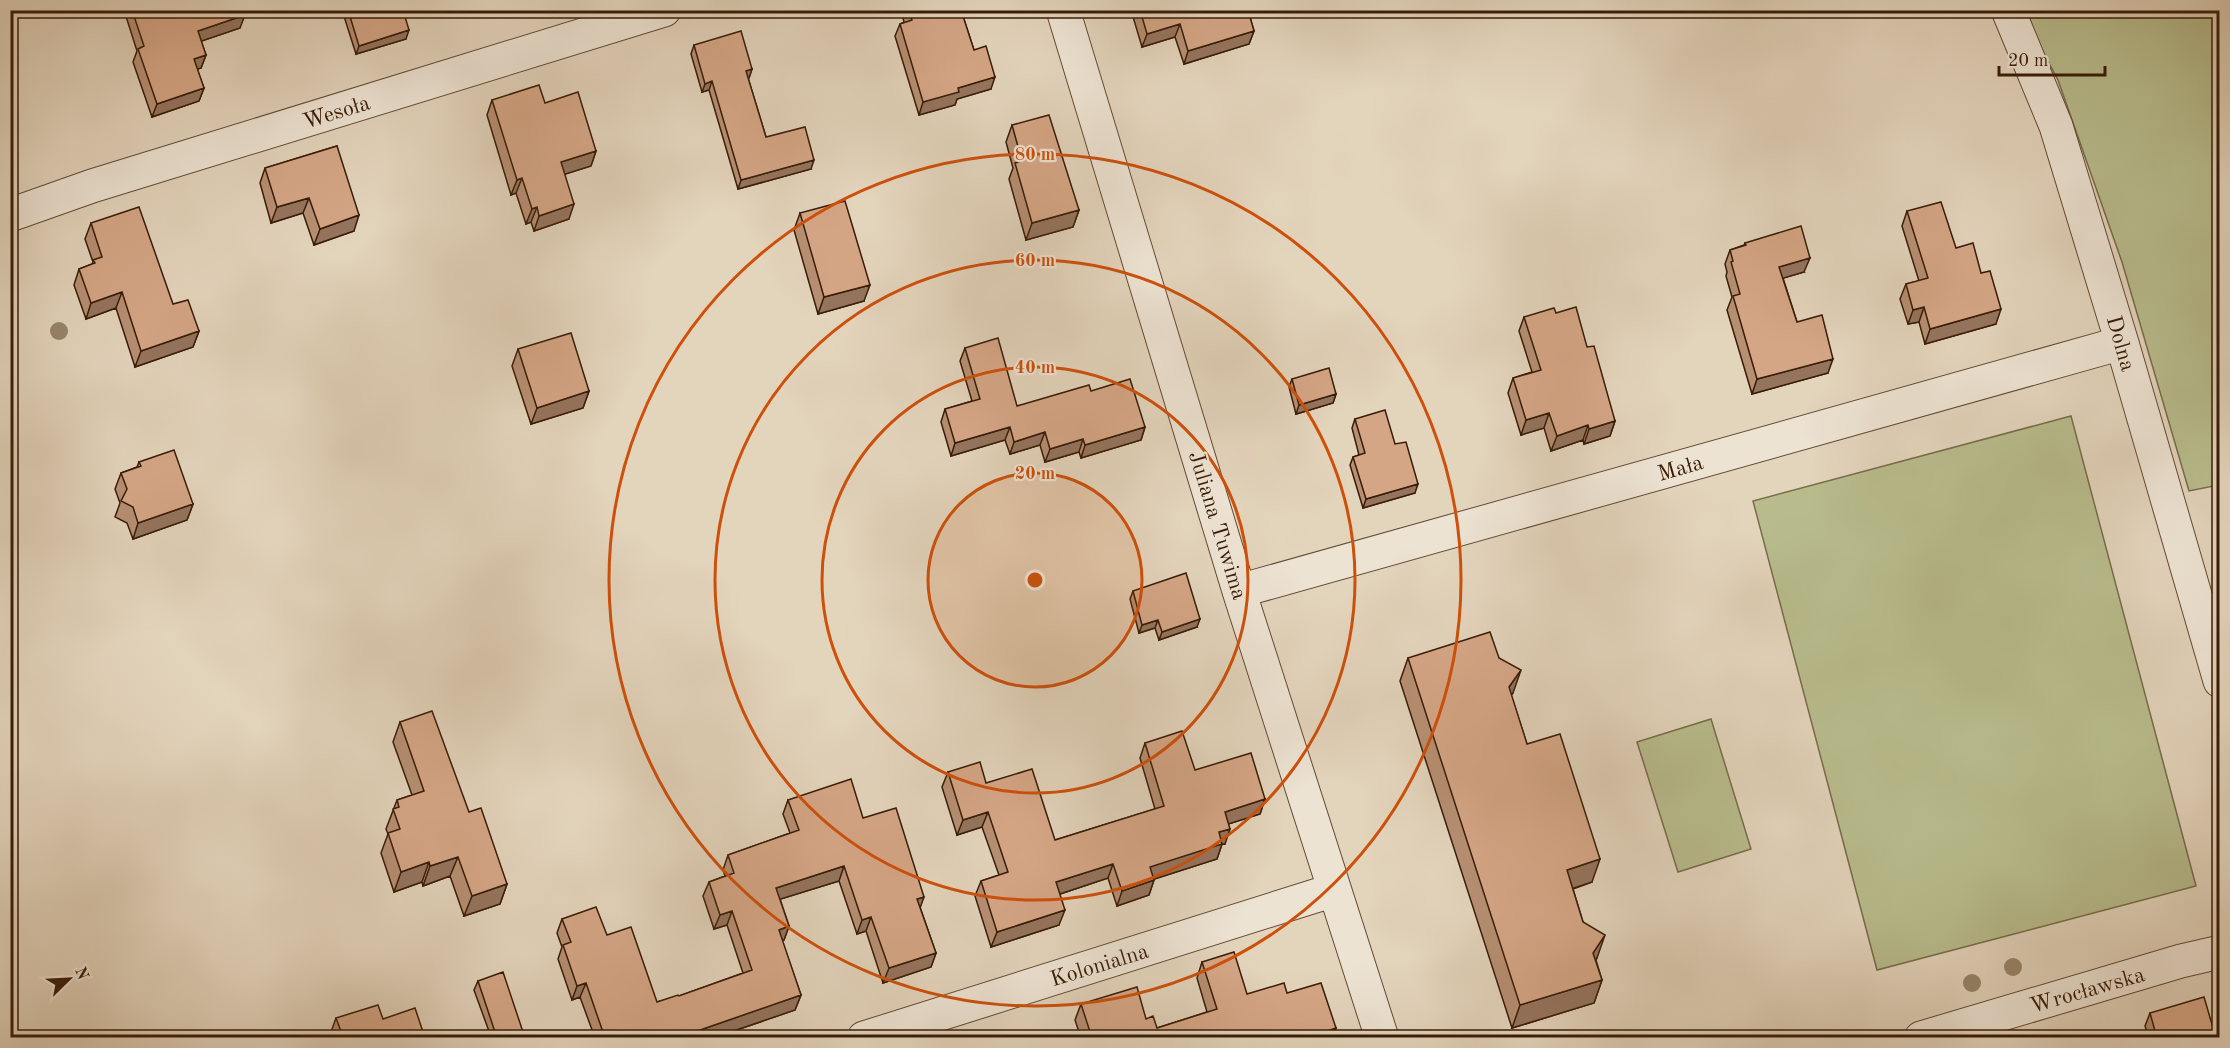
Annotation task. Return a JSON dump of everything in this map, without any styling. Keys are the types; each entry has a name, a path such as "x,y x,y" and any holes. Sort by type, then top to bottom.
{"street":[{"name":"Wesoła","path":"10,215 92,186 664,10"},
{"name":"Juliana Tuwima","path":"1063,10 1239,591 1382,1038"},
{"name":"Dolna","path":"2008,10 2056,126 2220,681"},
{"name":"Mała","path":"1239,591 2122,344"},
{"name":"Kolonialna","path":"864,1038 1334,890"},
{"name":"Wrocławska","path":"1921,1038 2181,961 2220,952"}],"green space":[{"path":"2021,11 2219,11 2219,485 2189,491 2122,262 2058,80"},
{"path":"2071,416 2196,886 1877,970 1753,501"},
{"path":"1711,719 1751,849 1678,872 1637,742"}],"building":[{"path":"132,10 243,10 245,15 198,31 206,55 194,59 204,88 157,104 138,49 144,46"},
{"path":"348,10 403,10 409,30 359,46"},
{"path":"909,10 961,10 974,50 986,46 995,77 958,88 959,92 923,102 900,24 912,20"},
{"path":"1140,10 1248,10 1254,31 1188,51 1180,24 1147,34"},
{"path":"741,31 752,69 746,71 766,137 805,127 814,160 741,180 712,81 705,84 694,45"},
{"path":"539,85 545,103 578,92 596,151 561,162 574,204 539,216 537,207 532,209 522,178 517,180 492,100"},
{"path":"1049,115 1079,210 1032,223 1015,163 1022,161 1012,125"},
{"path":"337,146 359,215 320,229 309,198 277,207 265,168"},
{"path":"845,201 870,285 824,297 800,213"},
{"path":"1941,202 1956,248 1973,243 1981,273 1990,271 2001,309 1930,329 1924,307 1913,310 1906,284 1928,278 1907,211"},
{"path":"139,207 173,304 188,300 199,331 141,351 122,292 91,303 79,269 95,263 93,260 102,257 91,223"},
{"path":"1801,226 1810,258 1779,267 1797,322 1822,315 1833,359 1757,379 1733,296 1740,294 1730,250 1746,245 1745,243"},
{"path":"1576,307 1587,347 1594,346 1615,421 1589,429 1588,425 1557,436 1549,413 1526,420 1513,378 1541,370 1524,317 1554,308 1556,313"},
{"path":"571,333 589,391 537,408 518,349"},
{"path":"998,338 1017,406 1089,385 1091,391 1130,379 1145,427 1085,445 1083,439 1050,449 1045,432 1014,442 1010,427 955,443 945,409 980,399 965,348"},
{"path":"1329,368 1336,394 1299,405 1292,379"},
{"path":"1385,410 1395,444 1406,442 1418,484 1366,499 1353,457 1365,453 1355,419"},
{"path":"174,450 193,504 138,523 133,507 121,501 127,489 121,473 141,466 139,462"},
{"path":"1186,573 1200,619 1162,632 1158,620 1142,625 1133,591"},
{"path":"1490,632 1499,658 1521,670 1509,687 1527,744 1560,734 1600,859 1567,870 1583,922 1605,935 1593,953 1602,980 1520,1005 1408,658"},
{"path":"432,711 469,812 481,808 507,884 472,896 458,857 430,866 429,862 401,872 388,833 400,829 393,809 399,807 397,800 424,791 400,722"},
{"path":"1182,731 1195,770 1251,753 1265,799 1225,812 1230,829 1219,832 1222,844 1150,867 1154,880 1122,891 1113,864 1056,882 1065,910 997,932 981,881 1008,872 988,812 963,820 948,772 980,762 986,783 1032,769 1055,840 1164,806 1145,743"},
{"path":"851,779 863,818 896,808 924,897 917,899 936,953 889,968 871,917 862,920 844,866 776,888 789,926 779,930 801,995 677,1038 643,1038 641,1033 630,1038 605,1038 586,983 577,986 563,945 571,942 562,919 596,907 607,935 631,927 657,1002 752,970 732,911 720,915 709,882 734,873 728,855 799,830 788,800"},
{"path":"1234,952 1247,994 1284,983 1287,993 1321,983 1336,1028 1307,1038 1236,1038 1235,1035 1226,1038 1092,1038 1081,1004 1137,987 1146,1019 1153,1016 1157,1028 1217,1009 1202,962"},
{"path":"503,972 525,1038 481,1038 495,1032 478,981"},
{"path":"2204,997 2216,1038 2157,1038 2150,1013"},
{"path":"378,1005 383,1019 415,1008 425,1038 331,1038 342,1034 336,1018"}]}
